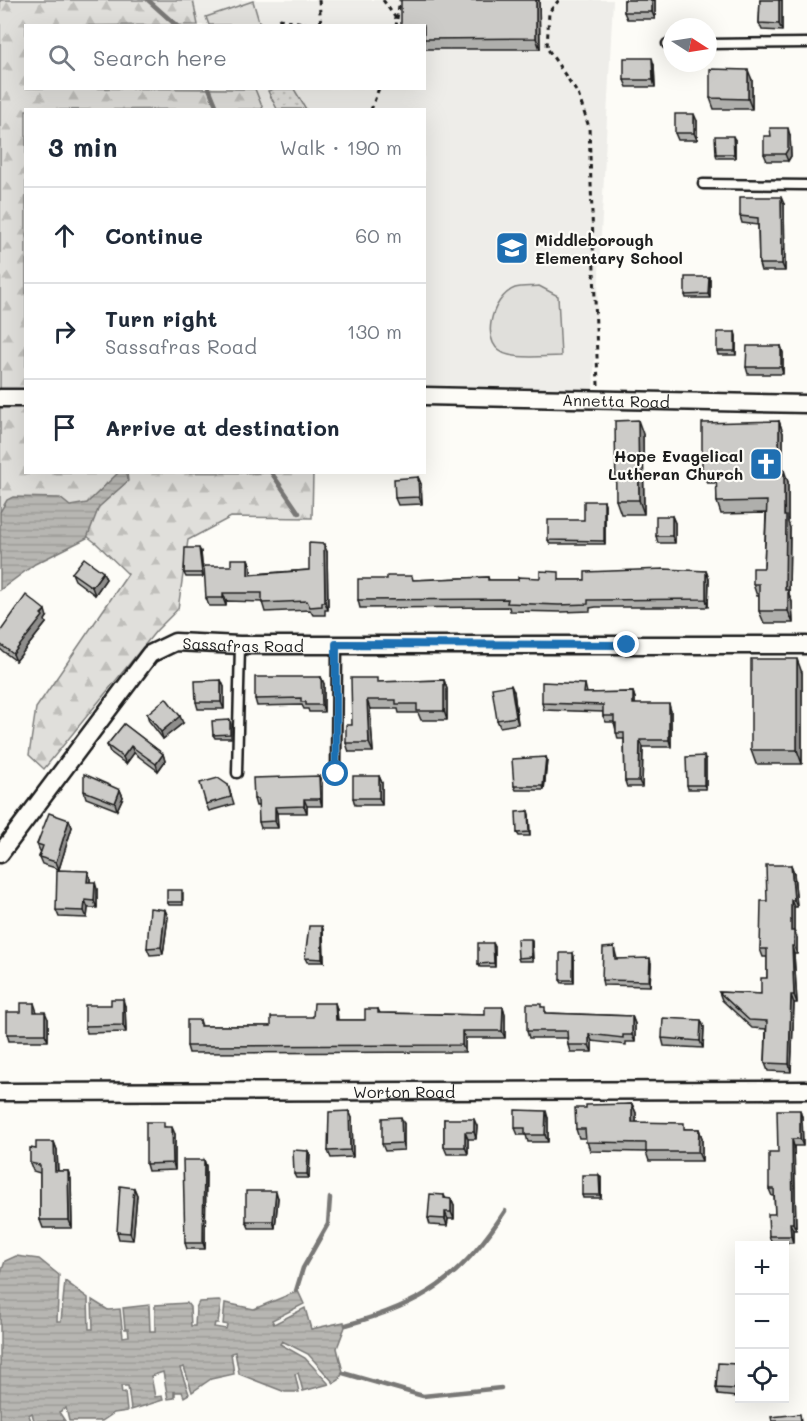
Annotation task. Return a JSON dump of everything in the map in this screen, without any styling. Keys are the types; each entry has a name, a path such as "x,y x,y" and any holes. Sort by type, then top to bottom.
{"street":[{"name":"Annetta Road","path":"426,396 807,404"},
{"path":"0,398 24,398"},
{"name":"Sassafras Road","path":"0,854 150,654 174,642 240,645 807,645"},
{"name":"Worton Road","path":"0,1092 807,1090"}],"lane":[{"path":"717,44 807,43"},
{"path":"703,184 807,185"},
{"path":"336,644 336,774"},
{"path":"237,773 240,645"}],"path":[{"path":"319,0 321,24"},
{"path":"383,0 397,20"},
{"path":"396,24 400,0"},
{"path":"559,0 549,12 547,48 578,94 589,127 598,401"},
{"path":"272,24 280,19 309,24"},
{"path":"259,23 265,24"},
{"path":"372,108 378,90"}],"shaded area":[{"name":"Middleborough Elementary School","path":"157,0 613,0 593,391 426,387 426,108 153,108 154,90 426,90 426,24 156,24"},
{"path":"117,474 127,474 128,481 99,507 87,538 35,564 0,590 0,512 7,500 13,497 60,498 70,506 87,503"},
{"path":"16,1256 39,1259 59,1275 57,1321 61,1321 65,1281 88,1298 89,1329 93,1329 92,1300 108,1310 120,1309 123,1337 129,1336 128,1329 125,1329 123,1308 149,1305 150,1331 155,1331 155,1305 187,1303 190,1307 191,1326 195,1326 196,1308 199,1302 219,1301 221,1302 218,1323 215,1323 214,1327 226,1329 227,1325 223,1324 225,1303 254,1309 298,1291 304,1304 272,1320 274,1324 305,1308 311,1329 344,1322 345,1327 337,1348 343,1372 339,1380 334,1383 308,1354 282,1341 280,1344 305,1358 329,1384 303,1391 298,1373 295,1374 299,1392 285,1392 239,1374 235,1352 231,1353 234,1374 211,1379 192,1392 184,1367 180,1368 189,1394 184,1397 182,1392 175,1392 175,1398 174,1391 174,1398 168,1399 163,1372 151,1376 155,1397 162,1396 163,1400 131,1410 128,1386 121,1386 122,1393 125,1392 127,1411 114,1413 102,1421 69,1421 66,1408 59,1412 65,1421 34,1421 32,1413 29,1415 31,1421 0,1421 0,1276 5,1261"}],"green space":[{"path":"0,0 193,0 198,24 24,24 24,90 255,90 263,108 24,108 24,474 313,474 312,518 231,517 188,540 178,609 156,631 44,769 29,755 36,708 128,574 96,543 57,513 0,521"},
{"path":"253,1 260,24 209,24 206,17"},
{"path":"295,90 305,108 276,108 268,91"},
{"path":"539,286 558,296 561,356 521,357 499,350 493,343 491,322 499,301 515,288"}],"building":[{"path":"401,0 536,0 536,38 426,39 426,24 401,24"},
{"path":"624,0 652,0 652,12 624,12"},
{"path":"760,0 779,0 779,24 759,23"},
{"path":"624,58 652,58 653,80 624,80"},
{"path":"717,69 748,70 748,99 710,98 710,72 717,72"},
{"path":"675,114 694,114 694,133 675,133"},
{"path":"770,128 788,128 788,149 785,154 764,154 764,136 771,136"},
{"path":"715,136 733,136 734,154 716,154"},
{"path":"740,197 781,197 782,264 759,264 758,218 740,216"},
{"path":"685,277 709,277 708,294 685,295"},
{"path":"717,332 735,332 735,351 717,351"},
{"path":"747,346 781,346 781,367 746,367"},
{"path":"638,420 639,500 616,500 615,421"},
{"path":"779,421 779,470 784,470 785,590 788,590 788,611 759,611 759,584 753,584 753,568 764,568 767,501 717,502 716,471 702,471 702,423"},
{"path":"418,477 419,497 395,498 394,479"},
{"path":"584,501 604,501 604,541 548,540 548,520 584,520"},
{"path":"656,516 672,516 672,536 656,536"},
{"path":"309,543 324,544 325,602 322,602 322,606 310,607 307,601 262,603 262,593 223,593 223,598 206,598 204,566 231,566 231,559 248,559 248,575 309,570"},
{"path":"185,548 199,548 202,573 184,573"},
{"path":"84,558 103,572 92,587 72,573"},
{"path":"664,569 706,571 706,599 588,600 588,604 559,605 507,603 508,599 358,600 358,579 387,579 387,576 412,576 413,580 488,577 488,580 518,580 518,577 540,578 540,571 559,572 559,580 585,580 585,572"},
{"path":"26,595 45,610 41,614 43,616 13,654 0,644 0,632"},
{"path":"751,659 797,659 797,750 751,750"},
{"path":"255,677 321,677 322,705 306,705 306,702 301,702 301,698 255,699"},
{"path":"351,678 377,678 377,682 444,680 444,711 417,711 417,704 396,704 396,700 367,700 369,743 346,743 346,725 352,725"},
{"path":"221,680 221,702 196,702 195,681"},
{"path":"542,682 585,684 584,693 633,692 633,704 669,704 669,740 640,740 639,781 625,781 624,733 616,733 614,716 603,716 603,705 542,703"},
{"path":"511,685 516,717 497,720 492,688"},
{"path":"166,698 180,716 161,732 147,714"},
{"path":"230,720 230,734 213,735 212,721"},
{"path":"124,724 163,754 156,764 131,746 123,757 107,745"},
{"path":"704,756 704,785 687,785 686,757"},
{"path":"546,757 543,786 514,786 512,759"},
{"path":"84,774 120,790 115,803 84,791"},
{"path":"319,776 320,799 304,799 304,806 275,807 275,821 259,822 258,799 254,799 253,778"},
{"path":"353,776 379,776 379,798 353,798"},
{"path":"218,778 228,785 231,797 206,804 200,783"},
{"path":"528,811 529,832 517,833 516,812"},
{"path":"49,813 69,820 56,862 39,857 43,846 37,844"},
{"path":"766,865 791,865 794,900 791,900 791,931 794,931 794,946 792,946 794,995 791,995 789,1064 765,1063 767,1021 749,1020 719,992 761,994 761,978 767,978 767,949 760,949 761,901 767,901"},
{"path":"57,870 88,871 87,882 95,882 94,901 85,900 84,911 56,910"},
{"path":"167,890 182,890 182,902 167,902"},
{"path":"150,908 165,910 161,947 147,948"},
{"path":"309,926 322,926 322,959 305,958"},
{"path":"517,939 531,939 531,957 518,958"},
{"path":"478,943 493,943 494,963 478,964"},
{"path":"614,947 615,959 650,958 649,981 602,980 603,948"},
{"path":"560,953 573,953 573,980 560,980"},
{"path":"111,999 123,999 123,1025 85,1026 85,1005 111,1005"},
{"path":"21,1003 34,1003 34,1012 45,1012 45,1034 7,1034 7,1012 21,1012"},
{"path":"314,1003 335,1003 336,1020 365,1020 365,1009 378,1009 378,1013 485,1015 485,1007 503,1007 502,1031 462,1031 462,1045 187,1046 187,1020 200,1020 200,1026 271,1026 271,1017 313,1017"},
{"path":"527,1004 541,1004 541,1007 545,1007 545,1013 632,1016 632,1035 623,1035 623,1038 589,1034 589,1045 568,1045 567,1031 527,1031"},
{"path":"663,1018 701,1020 700,1041 662,1038"},
{"path":"632,1104 632,1122 684,1123 684,1129 699,1129 698,1152 646,1152 646,1143 586,1142 585,1129 576,1129 575,1108 586,1108 586,1105"},
{"path":"515,1110 546,1111 545,1135 525,1135 525,1128 515,1128"},
{"path":"777,1110 800,1110 800,1139 792,1139 793,1223 790,1223 791,1236 769,1236 768,1214 775,1214 774,1189 769,1189 769,1153 778,1153"},
{"path":"349,1111 350,1150 328,1151 329,1112"},
{"path":"401,1117 402,1143 382,1144 382,1118"},
{"path":"444,1119 474,1119 474,1132 465,1132 465,1147 444,1147"},
{"path":"146,1122 164,1122 164,1127 172,1127 173,1163 146,1164"},
{"path":"36,1142 54,1142 55,1171 68,1171 69,1220 40,1220 40,1165 30,1163 30,1148 36,1149"},
{"path":"293,1150 308,1151 307,1174 294,1174"},
{"path":"183,1160 204,1160 203,1243 185,1243"},
{"path":"582,1175 599,1175 600,1195 582,1195"},
{"path":"120,1186 134,1188 130,1233 117,1232"},
{"path":"246,1191 276,1191 273,1221 246,1221"},
{"path":"430,1194 444,1195 444,1198 451,1199 451,1212 445,1212 445,1219 428,1218"},
{"path":"718,1363 735,1364 735,1389 716,1388"},
{"path":"800,1414 801,1421 772,1421 771,1417"}],"waterway":[{"path":"148,0 175,24"},
{"path":"210,90 217,108"},
{"path":"272,474 299,513"},
{"path":"296,1291 303,1268 328,1224 330,1198"},
{"path":"346,1325 397,1308 438,1286 472,1255 505,1211"},
{"path":"343,1373 423,1396 501,1388"}],"place":[{"name":"Middleborough Elementary School","path":"512,248"},
{"name":"Hope Evagelical Lutheran Church","path":"766,464"}],"route":[{"path":"336,774 336,644 627,645"}]}
